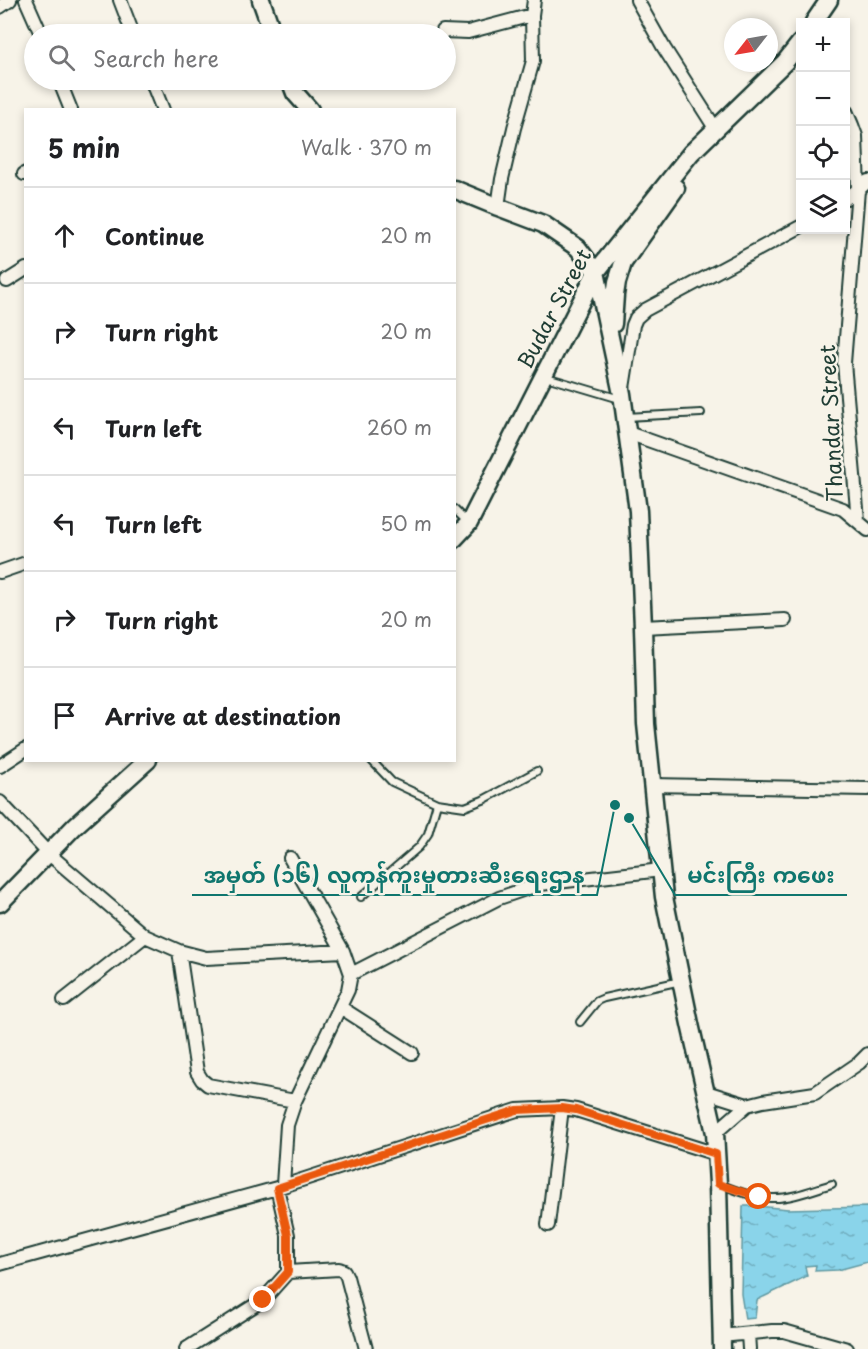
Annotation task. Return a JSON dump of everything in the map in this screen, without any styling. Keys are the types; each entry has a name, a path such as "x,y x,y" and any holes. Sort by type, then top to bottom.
{"main road":[{"path":"261,0 269,24"},
{"path":"817,18 829,0"},
{"name":"Budar Street","path":"456,537 469,524 596,272 691,153 796,50"},
{"path":"294,90 308,108"},
{"path":"611,343 615,295 623,263 675,189 691,153"},
{"path":"456,190 543,224 578,248 596,272 625,411 638,511 646,724 664,897 715,1133 722,1343"},
{"path":"0,903 75,826 146,762"}],"street":[{"path":"0,7 10,0"},
{"path":"26,0 37,24"},
{"path":"120,0 130,24"},
{"path":"498,207 502,178 533,61 534,0"},
{"path":"637,0 664,48 715,128"},
{"path":"456,32 468,32 532,15"},
{"path":"63,90 70,108"},
{"path":"155,90 162,108"},
{"name":"Thandar Street","path":"850,120 856,136 858,190 844,363 858,520"},
{"path":"850,195 868,181"},
{"path":"796,230 645,310 636,318 633,325 625,411 843,509 868,530"},
{"path":"7,281 24,270"},
{"path":"0,572 24,564"},
{"path":"643,627 785,621"},
{"path":"0,766 24,749"},
{"path":"652,785 868,789"},
{"path":"0,802 49,854 145,936 179,951 206,958 343,951"},
{"path":"186,1349 263,1300 288,1272 288,1235 280,1186 287,1125 295,1101 348,990 351,974 343,951 290,858"},
{"path":"351,974 499,898 540,884 661,870"},
{"path":"64,1000 145,936"},
{"path":"179,951 197,1072 202,1080 208,1085 295,1101"},
{"path":"340,1007 412,1053"},
{"path":"715,1133 747,1106 815,1093 859,1063 868,1054"},
{"path":"706,1092 747,1106"},
{"path":"548,1225 562,1108"},
{"path":"0,1264 280,1186 517,1110 562,1108 576,1110 716,1154"},
{"path":"288,1272 339,1269 344,1271 366,1349"},
{"path":"722,1343 748,1334 784,1331 847,1349"},
{"path":"748,1334 749,1349"}],"lane":[{"path":"544,376 625,411 701,413"},
{"path":"456,511 469,524"},
{"path":"373,762 392,782 437,803 465,807 483,801 537,771"},
{"path":"361,897 419,846 428,834 437,803"},
{"path":"580,1022 597,1001 604,998 681,981"},
{"path":"718,1184 759,1197 772,1198 796,1195 832,1184"}],"water":[{"path":"743,1206 788,1209 868,1207 868,1262 838,1270 815,1271 816,1265 805,1266 807,1276 757,1300 755,1318 745,1319 741,1294"}],"place":[{"name":"အမှတ် (၁၆) လူကုန်ကူးမှုတားဆီးရေးဌာန","path":"615,805"},
{"name":"မင်းကြီး ကဖေး","path":"629,818"}],"route":[{"path":"263,1300 288,1272 288,1235 277,1188 517,1110 562,1108 576,1110 716,1154 718,1184 759,1197"}]}
